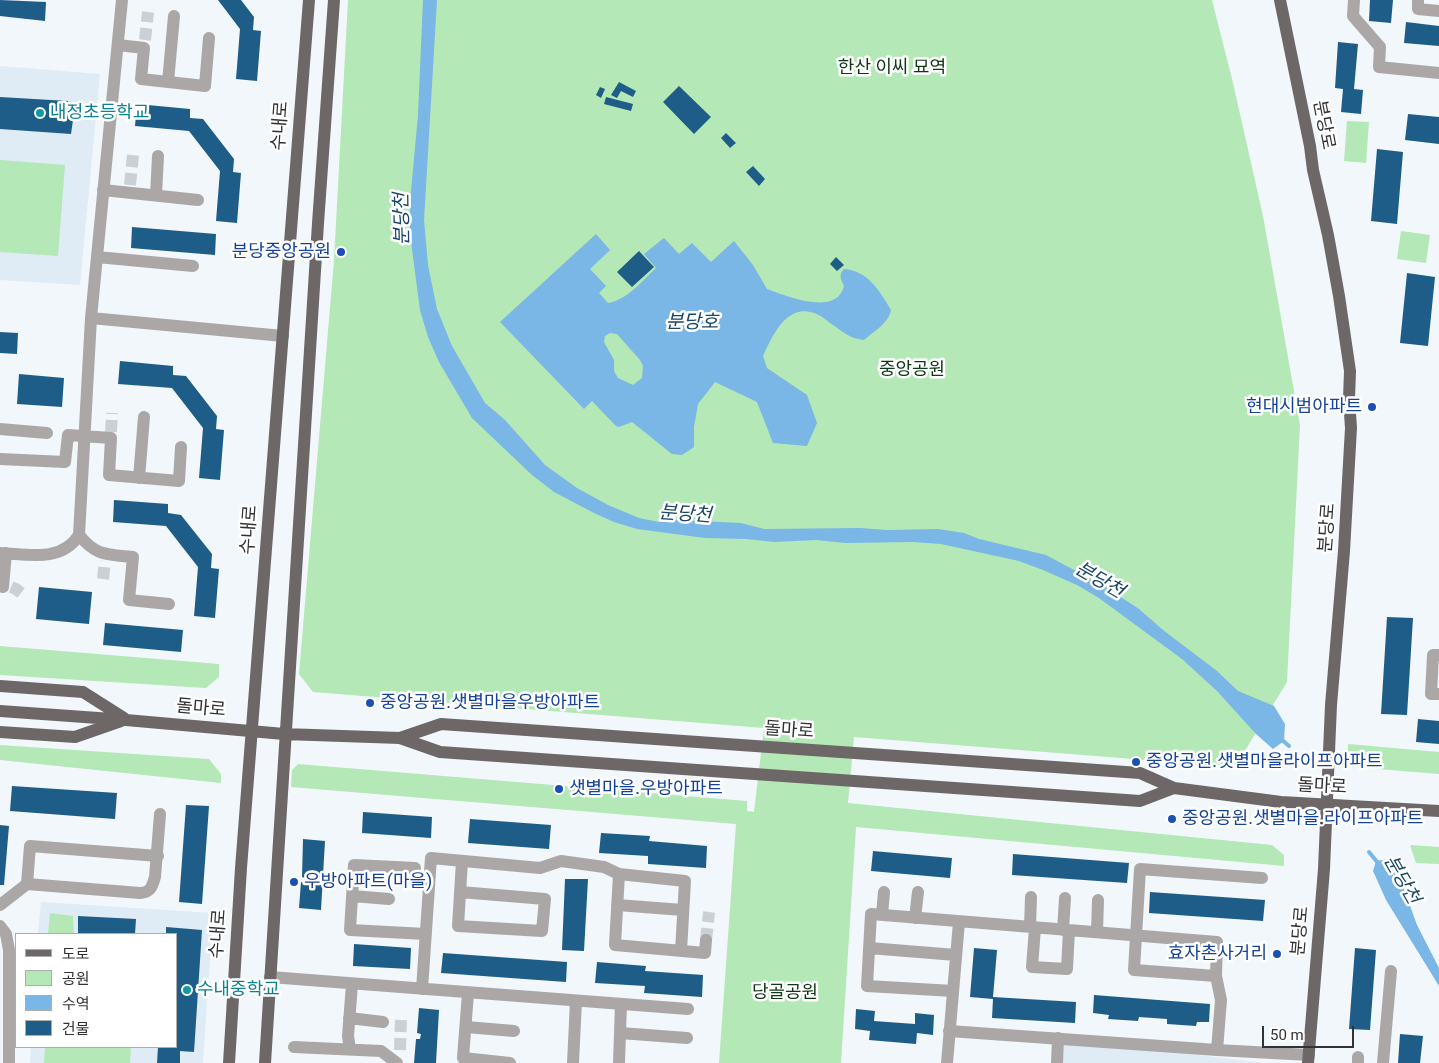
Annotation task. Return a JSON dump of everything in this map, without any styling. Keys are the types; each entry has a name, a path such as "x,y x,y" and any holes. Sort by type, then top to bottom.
{"main road":[{"name":"수내로","path":"229,1063 252,731 308,0"},
{"path":"265,1063 309,338 334,0"},
{"name":"분당로","path":"1280,0 1310,146 1313,170 1328,235 1350,371 1351,428 1344,551 1332,705 1324,869 1308,1059"},
{"path":"0,686 83,692 126,720"},
{"name":"돌마로","path":"0,711 284,734 400,738 440,752 1140,801 1174,788"},
{"path":"0,732 75,737 126,720"},
{"name":"돌마로","path":"400,738 442,724 1140,773 1174,788 1280,802 1439,811"}],"lane":[{"path":"5,587 3,553 43,555 54,553 64,550 73,544 79,535 91,318 122,0"},
{"path":"1354,0 1353,16 1380,47 1379,67 1439,73"},
{"path":"1418,0 1418,9 1439,11"},
{"path":"168,82 174,16"},
{"path":"118,45 144,44 141,79 205,86 209,38"},
{"path":"156,195 158,156"},
{"path":"103,190 130,189 156,195 198,200"},
{"path":"97,257 193,266"},
{"path":"91,318 283,336"},
{"path":"139,478 144,417"},
{"path":"0,429 47,433"},
{"path":"0,459 66,462 68,435 111,435 109,476 179,481 181,447"},
{"path":"79,535 94,550 105,557 133,557 129,600 169,604"},
{"path":"1439,655 1433,655 1431,694 1439,694"},
{"path":"0,905 27,884 140,894 147,892 152,887 158,856 160,814"},
{"path":"27,884 30,846 158,856"},
{"path":"422,989 431,858 540,868 561,861 604,867 619,874 685,881 681,951"},
{"path":"460,892 544,899 542,931 458,926 460,892 462,861"},
{"path":"415,868 354,865 350,930 426,934"},
{"path":"1216,976 1134,970 1140,869 1262,878"},
{"path":"619,874 614,945 705,953 706,940"},
{"path":"882,915 884,892"},
{"path":"915,918 918,892"},
{"path":"352,896 390,899"},
{"path":"1032,897 1032,967 1068,969 1065,898"},
{"path":"1096,932 1098,900"},
{"path":"617,905 684,910"},
{"path":"953,991 867,986 871,914 1217,942 1216,976 1221,1000 1217,1050"},
{"path":"947,1063 959,922"},
{"path":"0,926 6,934 9,950 4,1011 6,1054"},
{"path":"869,948 956,954"},
{"path":"1383,1063 1391,971"},
{"path":"270,977 688,1010"},
{"path":"350,1050 348,1036 352,984"},
{"path":"468,993 463,1058 510,1062"},
{"path":"573,1063 576,1001"},
{"path":"619,1063 621,1004"},
{"path":"349,1018 383,1022"},
{"path":"466,1027 514,1031"},
{"path":"949,1031 1217,1050 1308,1059"},
{"path":"620,1033 688,1038"},
{"path":"1057,1063 1058,1038"},
{"path":"294,1047 381,1051 398,1063 400,1050"}],"shaded area":[{"path":"0,66 100,74 80,285 0,280"},
{"path":"41,902 213,913 203,1063 30,1063 31,1048 178,1048 178,933 38,933"},
{"path":"1058,1038 1264,1063 1057,1063"}],"green space":[{"name":"중앙공원","path":"348,0 1212,0 1263,216 1300,425 1287,682 1235,767 854,737 848,803 1272,845 1284,855 1284,866 856,827 841,1063 719,1063 736,824 291,787 292,770 298,764 747,801 747,811 754,812 764,728 313,692 299,674 334,260"},
{"path":"1347,121 1369,122 1366,163 1344,161"},
{"path":"0,160 65,165 58,256 0,252"},
{"path":"1401,231 1430,235 1426,263 1397,259"},
{"path":"0,646 219,664 219,677 206,688 0,675"},
{"path":"1348,744 1439,752 1439,774 1365,768 1348,751"},
{"path":"0,745 209,759 221,774 221,783 0,760"},
{"path":"1410,845 1439,847 1439,864 1416,863"},
{"path":"50,913 73,916 74,933 48,933"},
{"path":"45,1048 131,1048 130,1063 44,1063"}],"water":[{"path":"423,0 437,0 424,220 428,265 437,309 452,346 485,403 505,420 545,465 577,488 608,505 639,518 659,522 677,520 741,523 764,529 938,529 964,533 979,539 1046,555 1104,586 1139,609 1163,630 1217,671 1238,691 1274,706 1285,724 1284,741 1273,749 1256,734 1217,691 1182,659 1099,598 1077,585 1019,561 941,544 913,542 845,543 816,540 774,542 705,538 637,529 594,513 554,492 532,475 472,418 439,362 428,337 420,310 410,234 410,202 418,115"},
{"name":"분당호","path":"596,234 610,250 590,269 606,286 599,293 608,303 628,294 656,268 644,254 664,238 679,254 692,243 711,262 734,241 753,265 767,289 810,302 832,301 839,295 844,286 841,273 844,269 860,273 872,283 891,310 884,323 864,340 847,335 817,314 804,311 788,317 776,331 763,356 767,368 807,395 817,423 807,446 773,443 757,402 715,382 698,404 694,427 694,447 682,455 672,454 632,422 619,427 616,426 592,401 584,409 500,322","holes":["610,333 617,334 643,366 642,378 633,385 618,378 614,371 614,360 604,342 605,336"]},
{"path":"1389,859 1394,862 1417,925 1439,968 1439,986 1386,900 1373,871 1376,861"}],"building":[{"path":"0,0 46,2 45,21 0,16"},
{"path":"218,0 241,0 254,17 253,30 261,31 257,81 236,79 240,29"},
{"path":"1370,0 1393,0 1391,23 1369,21"},
{"path":"1406,22 1439,26 1439,46 1404,43"},
{"path":"1338,42 1358,44 1354,89 1363,90 1361,114 1341,112 1343,89 1335,88"},
{"path":"619,82 636,91 633,97 621,91 617,98 611,95"},
{"path":"679,86 711,117 694,134 663,102"},
{"path":"600,87 605,89 601,98 596,95"},
{"name":"내정초등학교","path":"0,97 68,101 67,106 81,107 79,120 73,120 71,134 0,129"},
{"path":"606,97 633,104 631,111 604,104"},
{"path":"137,104 190,109 190,118 203,119 234,159 233,172 241,173 237,223 216,221 220,171 189,131 135,126"},
{"path":"1408,114 1439,117 1439,144 1405,140"},
{"path":"726,133 736,143 730,148 721,138"},
{"path":"1377,149 1403,152 1397,224 1371,221"},
{"path":"753,166 765,179 759,186 746,172"},
{"path":"132,227 216,234 215,255 131,248"},
{"path":"639,251 654,267 632,287 617,272"},
{"path":"836,257 844,265 837,271 830,264"},
{"path":"1407,273 1435,277 1428,346 1400,343"},
{"path":"0,332 18,333 17,354 0,353"},
{"path":"120,361 173,366 173,375 186,376 217,416 216,429 224,430 220,480 199,478 203,428 172,388 118,384"},
{"path":"19,374 64,378 62,407 17,404"},
{"path":"114,500 168,504 168,513 181,515 212,554 211,568 219,569 215,618 194,616 198,567 166,526 113,522"},
{"path":"39,587 92,592 89,624 36,619"},
{"path":"1387,617 1413,618 1407,715 1381,714"},
{"path":"105,623 183,630 181,652 103,645"},
{"path":"1418,719 1439,721 1439,744 1416,742"},
{"path":"12,786 117,793 115,819 10,811"},
{"path":"186,805 209,806 202,904 179,902"},
{"path":"363,812 432,817 431,838 362,833"},
{"path":"470,819 551,825 549,849 468,843"},
{"path":"0,825 9,826 4,885 0,885"},
{"path":"601,833 650,836 649,841 707,846 706,868 648,864 648,856 599,853"},
{"path":"303,839 325,841 321,910 299,908 301,882 304,883 305,878 302,877"},
{"path":"873,851 952,858 950,878 871,871"},
{"path":"1013,854 1129,863 1127,883 1012,875"},
{"path":"565,879 588,879 584,951 562,950"},
{"path":"1150,892 1265,900 1263,921 1149,913"},
{"path":"78,916 136,919 135,933 78,933"},
{"name":"수내중학교","path":"166,927 202,930 194,1052 180,1051 180,1063 157,1063 158,1048 178,1048 178,933 166,933"},
{"path":"354,944 411,948 410,969 353,966"},
{"path":"974,948 997,950 993,997 1076,1002 1075,1023 992,1018 993,999 970,997"},
{"path":"1355,948 1376,950 1370,1030 1349,1029"},
{"path":"443,953 567,962 566,982 441,973"},
{"path":"597,962 646,966 645,971 703,975 702,997 644,993 645,986 595,983"},
{"path":"1094,995 1210,1004 1209,1022 1197,1022 1196,1026 1167,1024 1167,1019 1139,1017 1138,1021 1108,1019 1109,1015 1093,1013"},
{"path":"419,1008 439,1010 436,1063 414,1063 416,1039 420,1039 421,1034 417,1033"},
{"path":"856,1009 875,1011 874,1021 915,1024 915,1013 934,1015 933,1035 917,1033 916,1044 869,1040 870,1031 855,1029"},
{"path":"1400,1034 1423,1036 1420,1063 1398,1063"}],"waterway":[{"name":"분당천","path":"1281,739 1289,746"},
{"name":"분당천","path":"1369,852 1378,863"}],"tunnel":[{"path":"145,40 148,12"},
{"path":"130,185 133,155"},
{"path":"111,432 112,413"},
{"path":"103,579 105,561"},
{"path":"11,587 21,593"},
{"path":"706,940 709,912"},
{"path":"400,1050 401,1018"}],"place":[{"name":"내정초등학교","path":"40,113"},
{"name":"분당중앙공원","path":"341,252"},
{"name":"현대시범아파트","path":"1372,407"},
{"name":"중앙공원.샛별마을우방아파트","path":"370,703"},
{"name":"중앙공원.샛별마을라이프아파트","path":"1136,762"},
{"name":"샛별마을.우방아파트","path":"559,789"},
{"name":"중앙공원.샛별마을.라이프아파트","path":"1172,819"},
{"name":"우방아파트(마을)","path":"294,882"},
{"name":"효자촌사거리","path":"1277,954"},
{"name":"수내중학교","path":"187,990"}],"park label":[{"name":"한산 이씨 묘역","path":"892,68"},
{"name":"당골공원","path":"785,993"}]}
